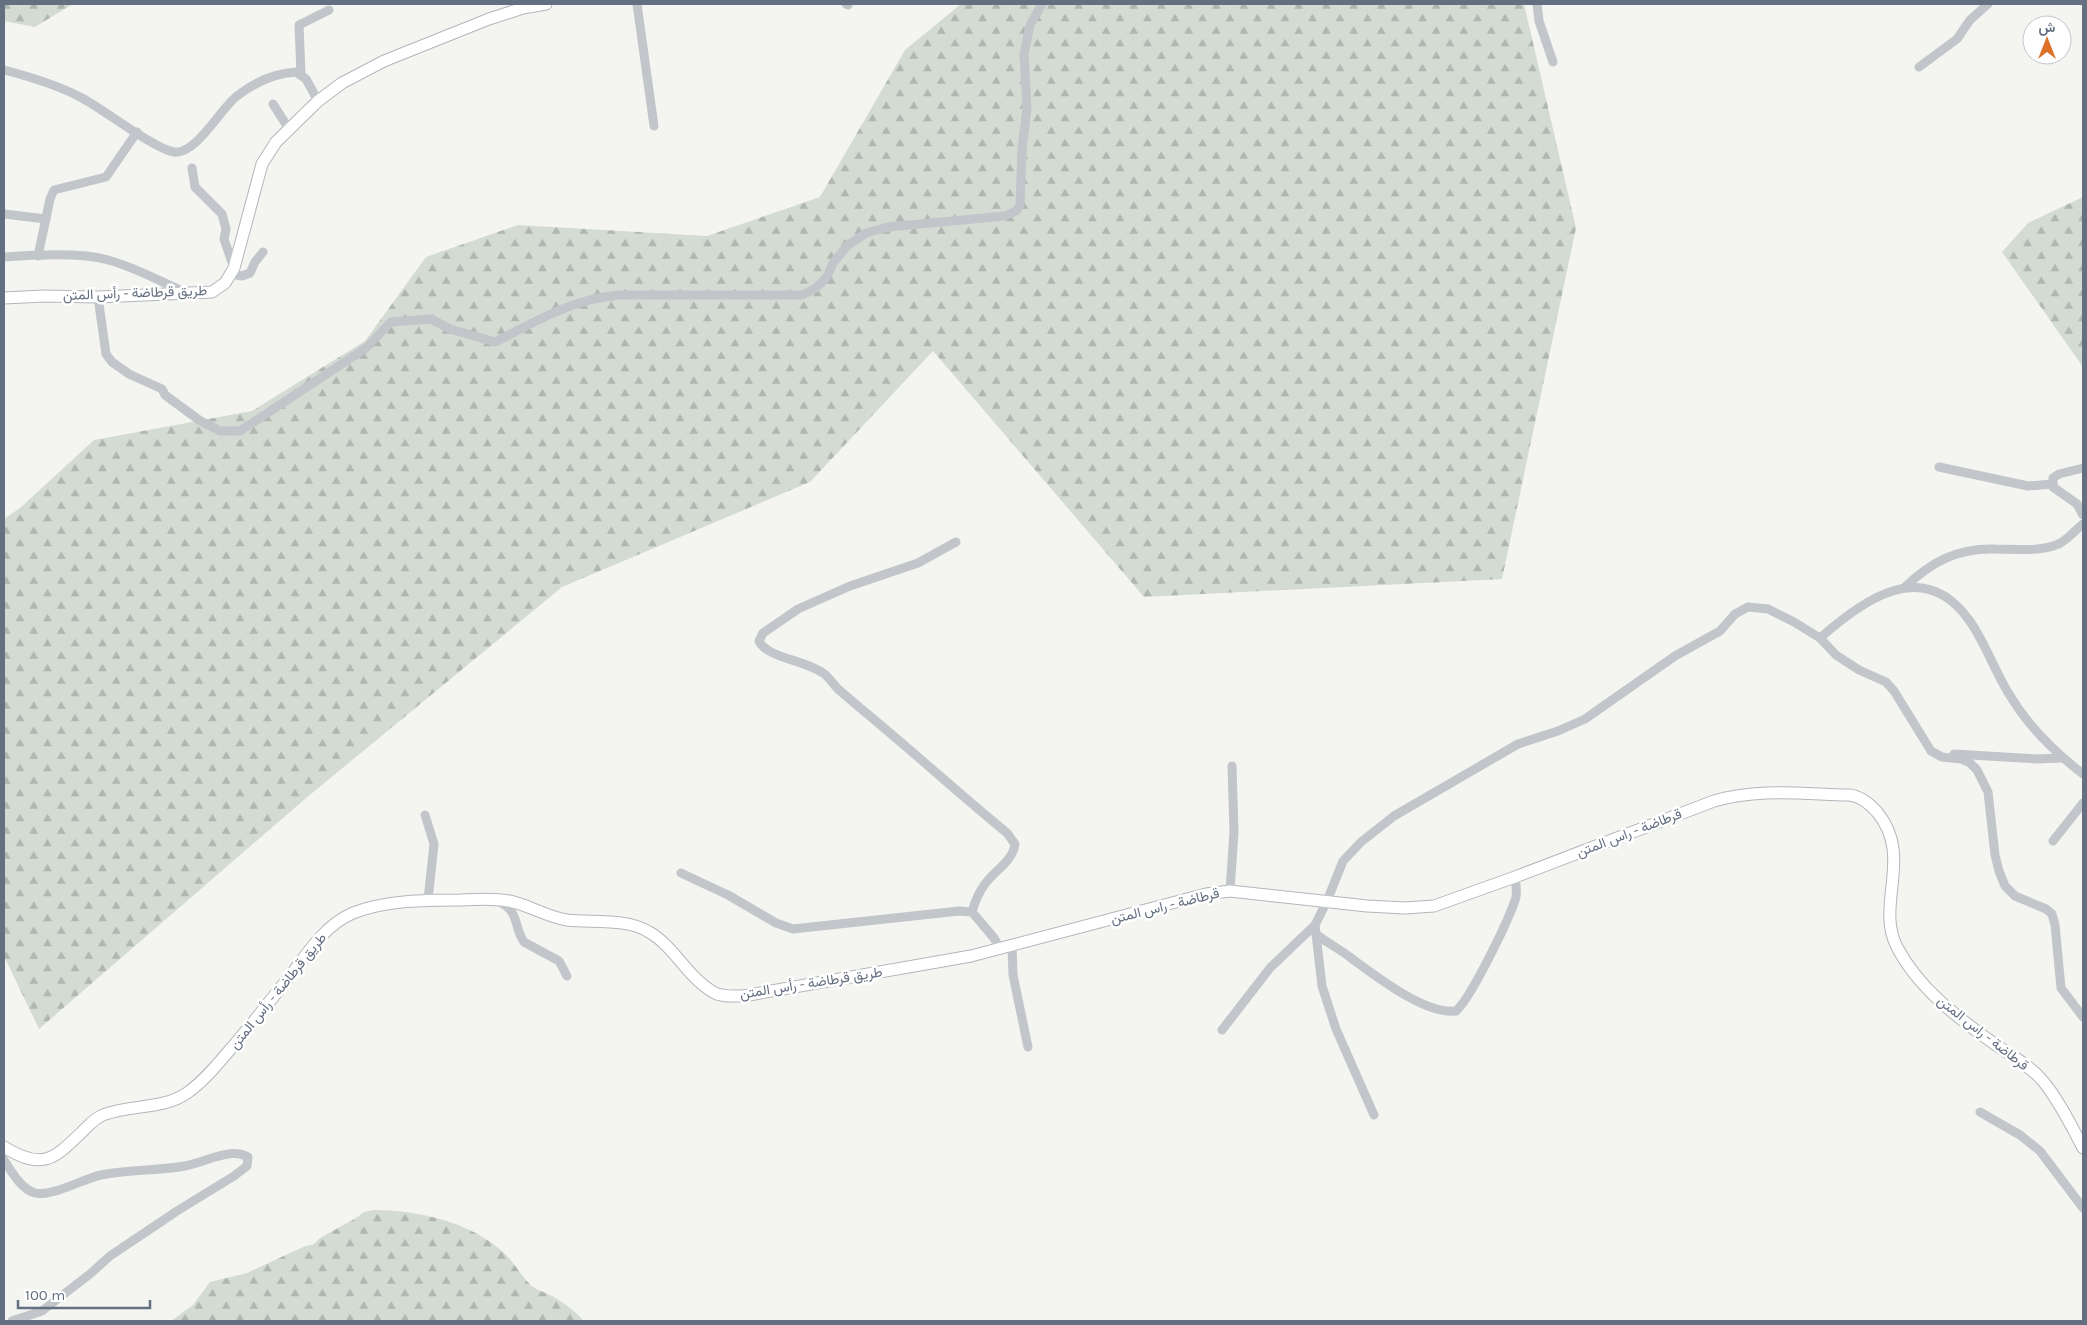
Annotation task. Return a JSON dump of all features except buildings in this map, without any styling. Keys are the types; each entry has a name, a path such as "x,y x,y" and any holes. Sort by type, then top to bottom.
{"main road":[{"path":"232,271 262,164 276,142 318,100 342,83 384,61 489,19 522,8 546,4"},
{"name":"طريق قرطاضة - رأس المتن","path":"4,298 44,296 98,297 212,292 225,283 232,271"},
{"name":"قرطاضة - راس المتن","path":"971,956 1206,894 1230,890 1405,908 1434,906 1714,801 1736,795 1754,793 1857,796 1872,805 1883,819 1892,841 1894,855 1891,925 1895,944 1914,976 1946,1006 2026,1065 2042,1080 2072,1126 2083,1148"},
{"name":"طريق قرطاضة - رأس المتن","path":"4,1147 26,1158 40,1160 53,1158 64,1150 92,1122 103,1115 168,1102 187,1093 212,1070 245,1033 317,941 333,924 352,913 380,905 428,900 492,899 510,901 549,916 566,920 626,924 647,930 660,938 696,977 713,992 724,995 743,996 971,956"}],"street":[{"path":"636,4 654,126"},
{"path":"98,297 106,354 112,362 129,374 162,389 165,395 198,420 220,431 240,432 366,348 391,322 431,319 450,328 495,342 577,302 598,297 802,295 816,288 827,277 833,263 847,246 866,233 888,227 1005,216 1016,210 1020,205 1022,149 1027,108 1024,54 1030,25 1042,4"},
{"path":"1537,4 1539,21 1553,62"},
{"path":"1919,67 1957,39 1970,20 1988,4"},
{"path":"318,100 302,74 299,25 329,10"},
{"path":"4,70 30,77 74,94 169,151 181,152 194,145 226,106 250,87 280,74 296,72 302,74"},
{"path":"273,104 289,129"},
{"path":"38,256 54,190 106,176 137,132"},
{"path":"192,168 195,187 222,214 226,229 224,239 232,271 242,276 250,273 255,262 263,252"},
{"path":"4,214 46,219"},
{"path":"4,257 60,256 109,260 190,294"},
{"path":"1940,467 2028,486 2053,484"},
{"path":"2083,468 2059,474 2053,478 2053,487 2077,504 2083,515"},
{"path":"1904,588 1918,574 1944,557 1993,548 2026,550 2057,545 2083,524"},
{"path":"956,542 918,562 850,586 798,609 763,633 759,642 762,648 772,654 808,664 825,674 838,689 1008,833 1015,844 1014,853 986,882 975,899 972,912"},
{"path":"1820,638 1857,607 1890,590 1904,588 1935,592 1956,604 1969,619 1995,671 2014,702 2042,740 2083,774"},
{"path":"1222,1030 1270,968 1315,930 1343,861 1361,842 1394,816 1518,744 1558,732 1586,719 1675,656 1720,631 1735,614 1748,607 1768,609 1794,622 1820,638 1836,655 1859,670 1886,682 1907,712 1925,745 1935,754 1942,757 1961,759 1970,763 1977,770 1988,792 1995,855 1999,871 2006,886 2015,896 2046,909 2052,914 2055,925 2061,988 2083,1016"},
{"path":"1942,757 1956,753 2037,759 2062,758"},
{"path":"1230,890 1234,832 1232,766"},
{"path":"2053,841 2083,803"},
{"path":"425,815 434,844 428,900"},
{"path":"680,873 728,895 776,923 793,929 958,911 972,912 994,938 1000,949"},
{"path":"1315,930 1399,992 1431,1006 1449,1012 1456,1011 1468,996 1498,938 1516,896 1515,877"},
{"path":"492,899 502,903 511,910 517,920 520,937 524,942 559,961 567,976"},
{"path":"1315,930 1322,986 1336,1029 1374,1115"},
{"path":"1012,946 1013,975 1028,1047"},
{"path":"1980,1112 2020,1134 2040,1151 2083,1208"},
{"path":"4,1160 20,1183 38,1194 52,1192 74,1183 108,1174 187,1166 227,1154 241,1153 248,1157 247,1166 234,1176 183,1207 110,1256 84,1279 42,1311 12,1321"}],"green space":[{"path":"4,4 73,4 35,27 4,21"},
{"path":"961,4 1524,4 1576,228 1502,579 1144,597 933,351 810,482 562,587 305,799 39,1029 4,956 4,519 20,508 94,440 252,411 365,341 426,257 518,225 707,236 820,197 905,50"},
{"path":"2083,197 2083,367 2002,252 2028,223"},
{"path":"374,1210 425,1215 475,1233 503,1252 533,1287 562,1302 584,1321 171,1321 193,1305 210,1282 247,1273 303,1247 314,1244 320,1238 364,1212"}]}
